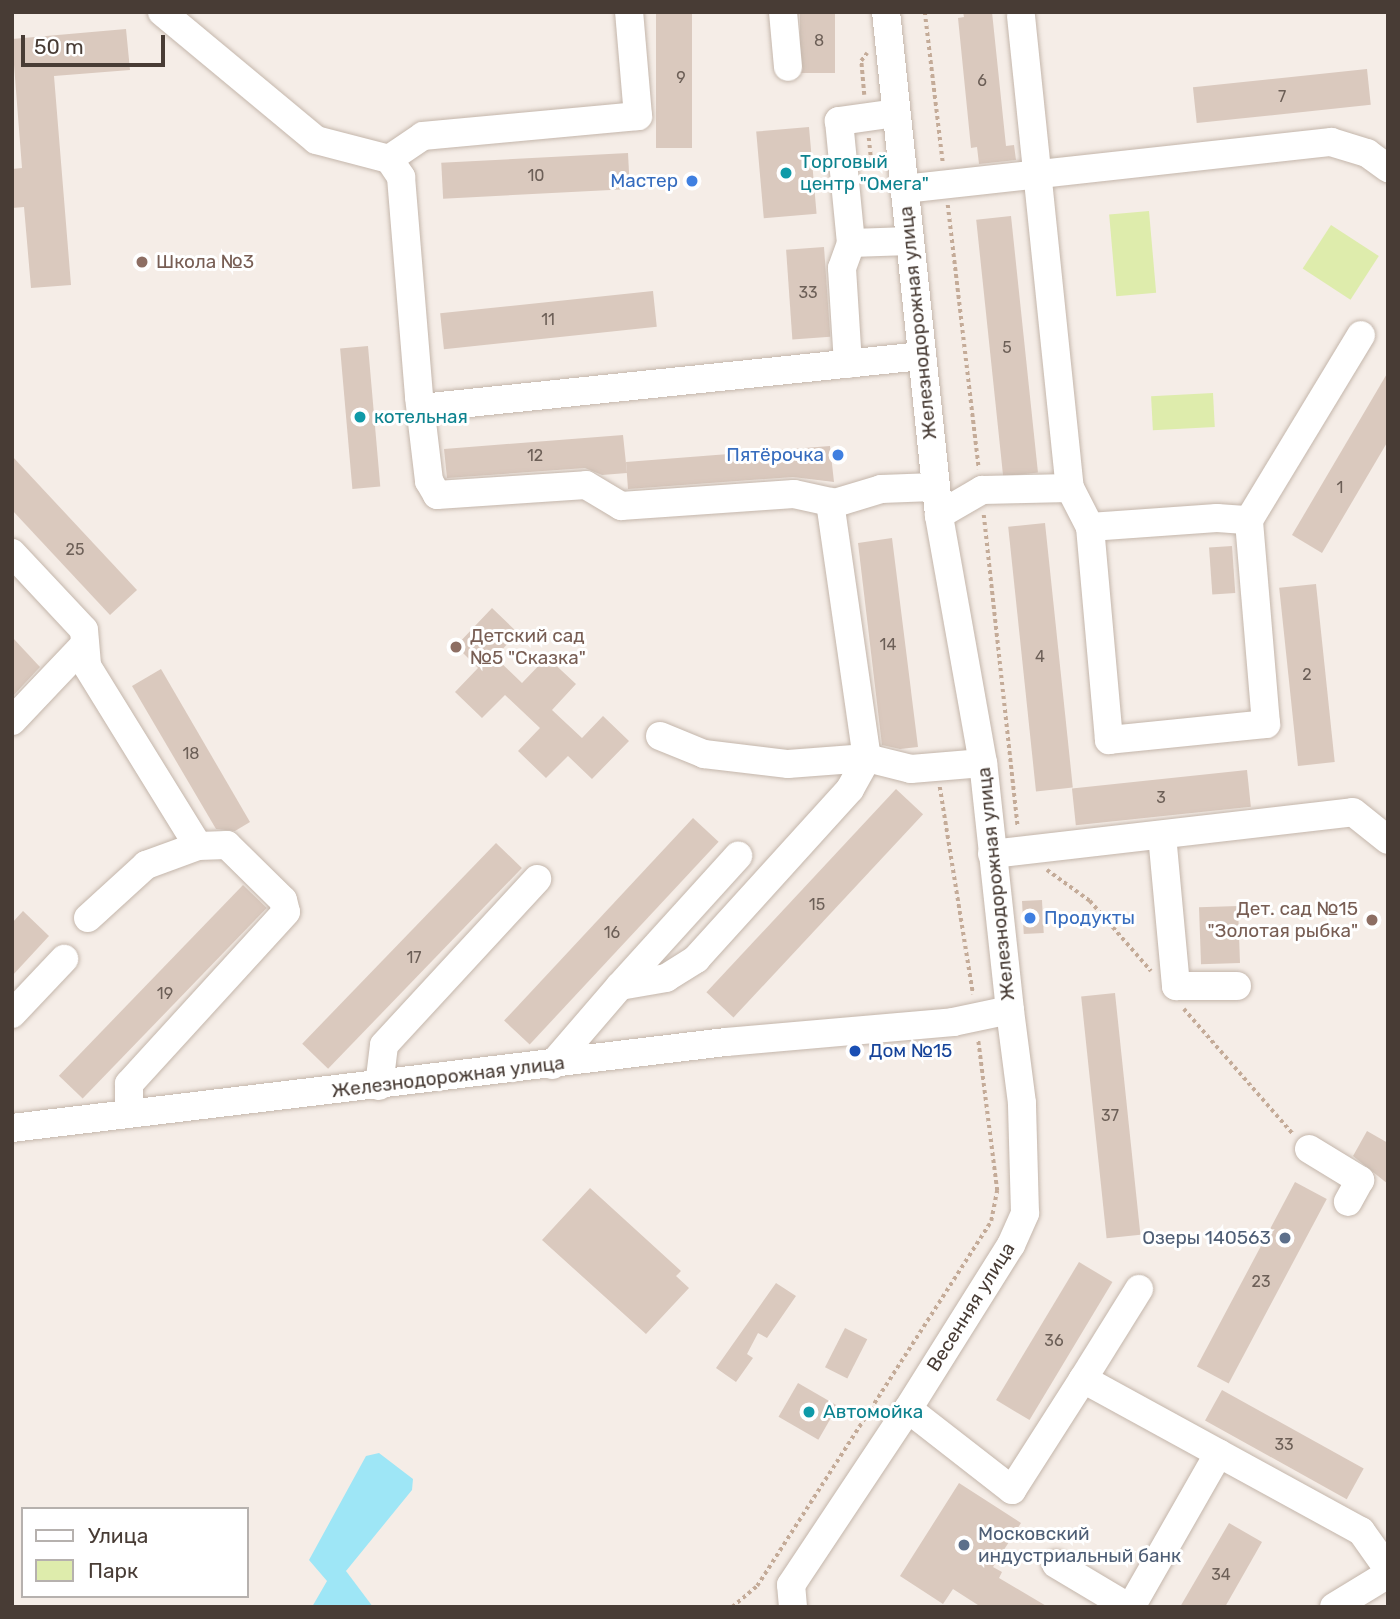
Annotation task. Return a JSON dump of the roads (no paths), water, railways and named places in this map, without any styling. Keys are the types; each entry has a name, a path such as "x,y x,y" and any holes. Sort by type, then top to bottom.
{"street":[{"path":"162,12 316,140 389,159 401,177 429,481 437,495 586,485 621,506 794,494 830,502 881,489 1070,488"},
{"path":"389,159 423,136 638,116 629,12"},
{"path":"783,12 788,67"},
{"name":"Железнодорожная улица","path":"12,1128 379,1086 726,1042 953,1021 1010,1010 983,762 936,488 887,12"},
{"path":"1021,16 1040,174 1070,488 1090,527 1110,740 1266,724 1250,520 1361,335"},
{"path":"848,364 842,268 851,243 839,121 896,113"},
{"path":"904,189 1331,142 1367,153 1388,168"},
{"path":"851,243 909,241"},
{"path":"421,408 922,356"},
{"path":"936,488 982,490"},
{"path":"620,986 666,978 696,959 850,789 867,758 830,502"},
{"path":"1090,527 1217,518 1250,520"},
{"path":"12,553 85,629 87,666 198,846"},
{"path":"12,721 85,644"},
{"path":"660,736 704,754 788,764 867,758 911,769 983,762"},
{"path":"992,854 1353,812 1388,840"},
{"path":"1162,835 1176,986 1237,986"},
{"path":"88,918 146,865 198,846 227,845 283,900 286,912 129,1084 129,1113"},
{"path":"552,1065 738,856"},
{"path":"379,1086 384,1045 537,878"},
{"path":"12,1014 64,959"},
{"name":"Весенняя улица","path":"792,1606 791,1586 908,1409 1011,1245 1025,1213 1022,1103 1010,1010"},
{"path":"1309,1149 1360,1180 1349,1202"},
{"path":"908,1409 1012,1490 1139,1289"},
{"path":"1083,1379 1360,1531 1388,1572 1334,1607"},
{"path":"1056,1564 1129,1607 1219,1453"}],"water":[{"path":"379,1453 413,1479 412,1490 346,1571 373,1607 312,1607 327,1581 309,1560 366,1456"}],"place":[{"name":"Торговый центр \"Омега\"","path":"786,173"},
{"name":"Мастер","path":"692,181"},
{"name":"Школа №3","path":"142,262"},
{"name":"котельная","path":"360,417"},
{"name":"Пятёрочка","path":"838,455"},
{"name":"Детский сад №5 \"Сказка\"","path":"456,647"},
{"name":"Продукты","path":"1030,918"},
{"name":"Дет. сад №15 \"Золотая рыбка\"","path":"1372,920"},
{"name":"Дом №15","path":"855,1051"},
{"name":"Озеры 140563","path":"1285,1238"},
{"name":"Автомойка","path":"809,1412"},
{"name":"Московский индустриальный банк","path":"964,1545"}]}
